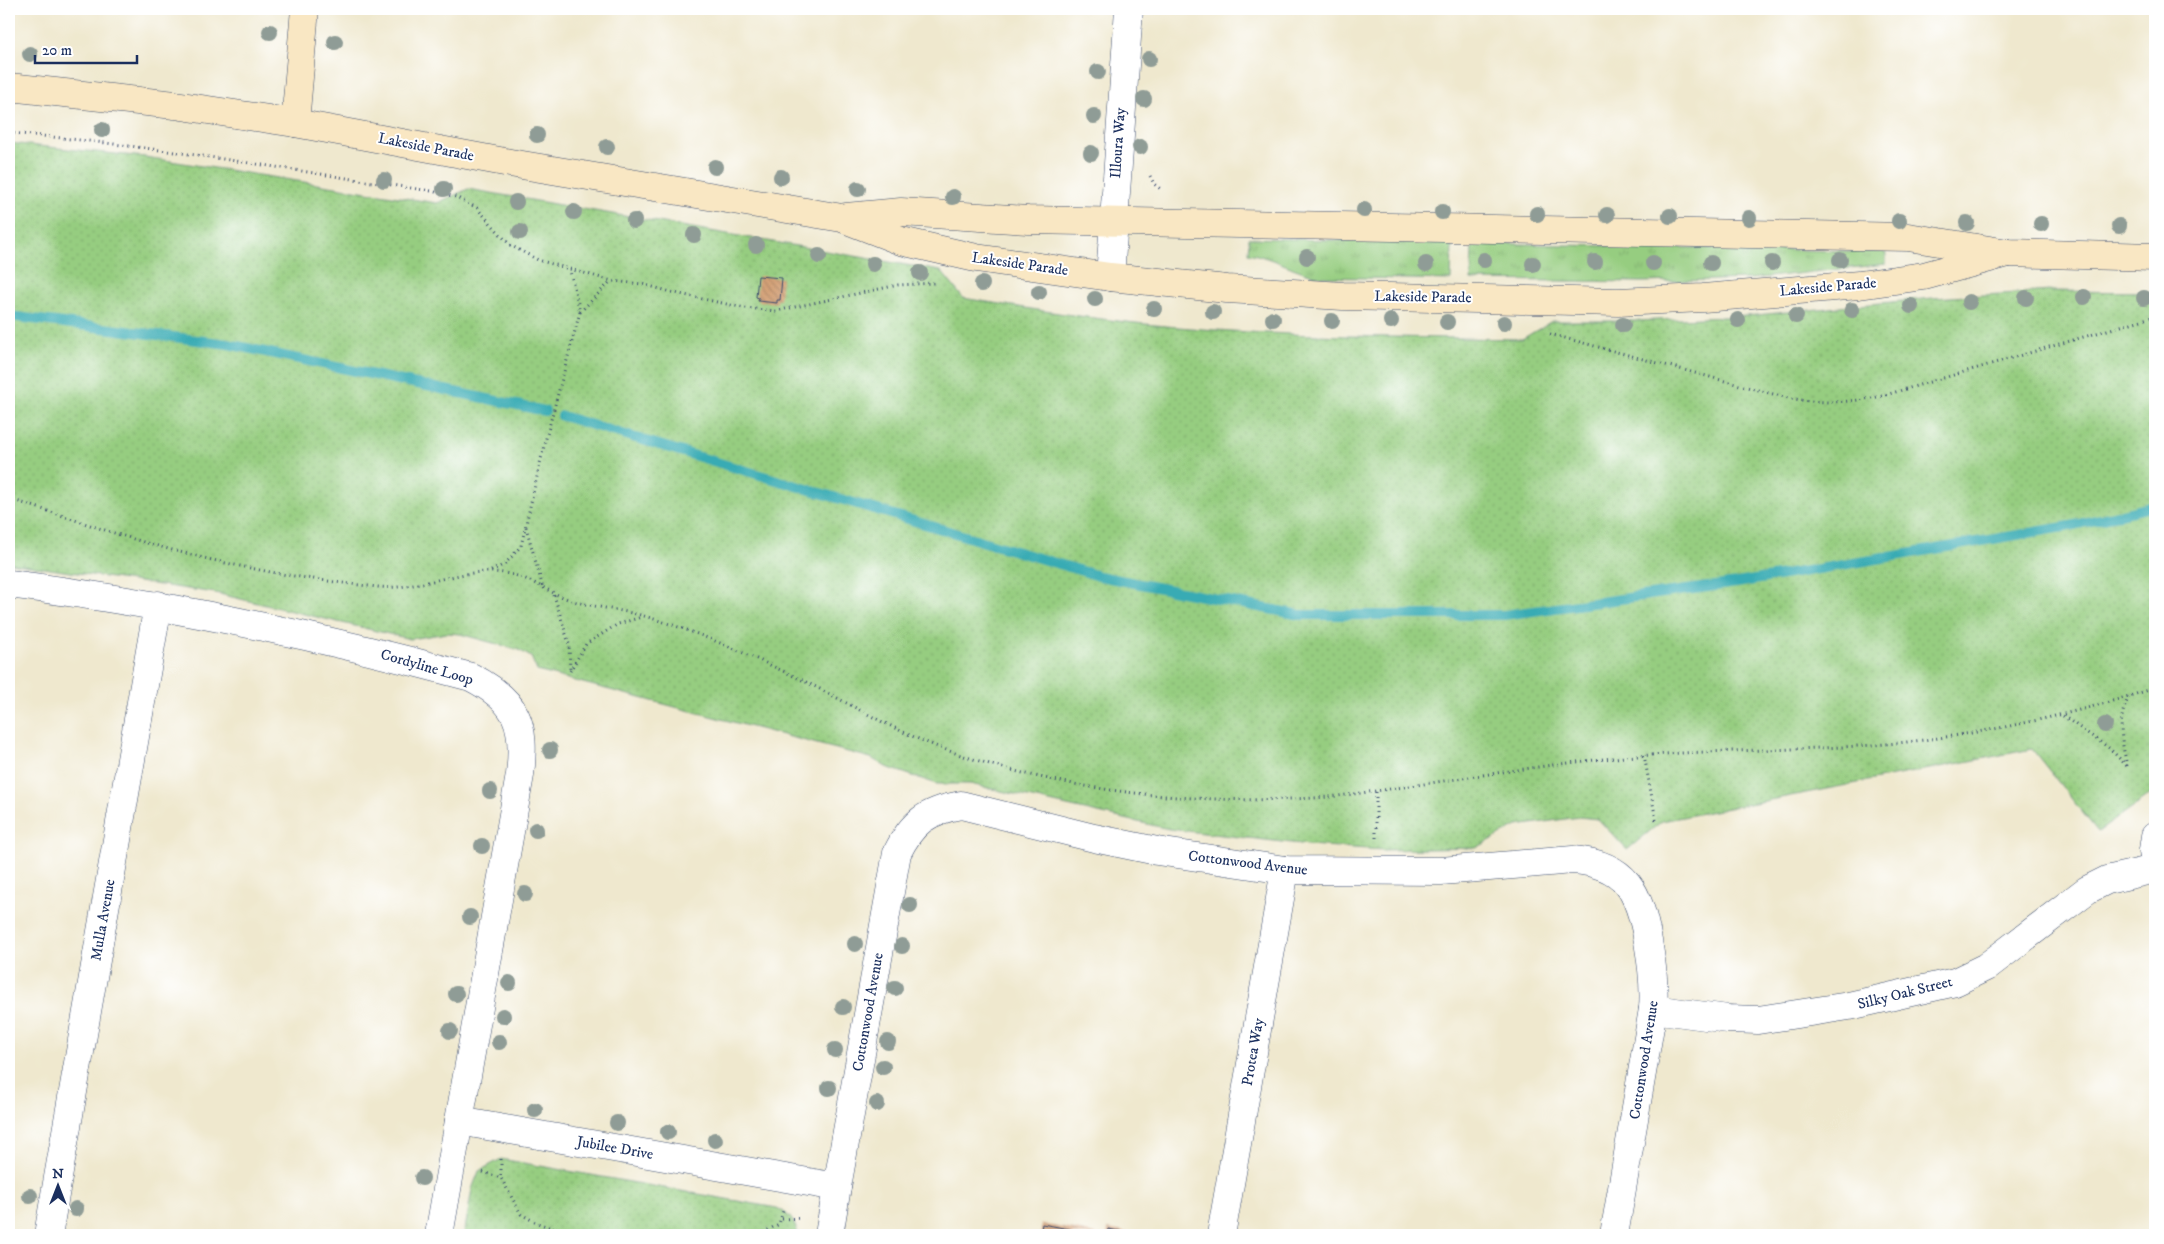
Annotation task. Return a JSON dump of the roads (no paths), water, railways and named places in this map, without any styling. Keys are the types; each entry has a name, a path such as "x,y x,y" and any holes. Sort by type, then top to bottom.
{"street":[{"path":"295,123 304,9"},
{"name":"Illoura Way","path":"1110,277 1112,220 1128,9"},
{"name":"Lakeside Parade","path":"9,87 175,104 295,123 510,163 842,218 901,241 976,258 1110,277 1227,289 1343,296 1618,302 1703,298 1859,285 1924,276 2008,253"},
{"name":"Lakeside Parade","path":"842,218 902,212 1028,220 1112,220 1908,237 2008,253 2155,257"},
{"name":"Cordyline Loop","path":"9,584 158,605 320,638 471,677 492,688 508,704 520,724 523,746 520,775 459,1121"},
{"name":"Mulla Avenue","path":"48,1235 158,605"},
{"name":"Cottonwood Avenue","path":"837,1187 897,853 907,833 923,818 941,808 961,805 1157,852 1285,870 1441,871 1573,860 1595,862 1614,871 1628,883 1639,902 1653,968 1654,1009 1614,1235"},
{"path":"2155,836 2153,850 2155,863"},
{"name":"Silky Oak Street","path":"1654,1009 1728,1019 1758,1020 1849,1006 1955,982 1986,967 2087,890 2107,880 2155,869"},
{"name":"Protea Way","path":"1221,1235 1285,870"},
{"path":"439,1235 459,1121"},
{"name":"Jubilee Drive","path":"459,1121 837,1187"},
{"path":"829,1235 837,1187"}],"waterway":[{"path":"9,316 228,344 545,411"},
{"path":"562,416 1099,576 1300,615 1504,615 1737,583 2070,526 2155,506"}]}
